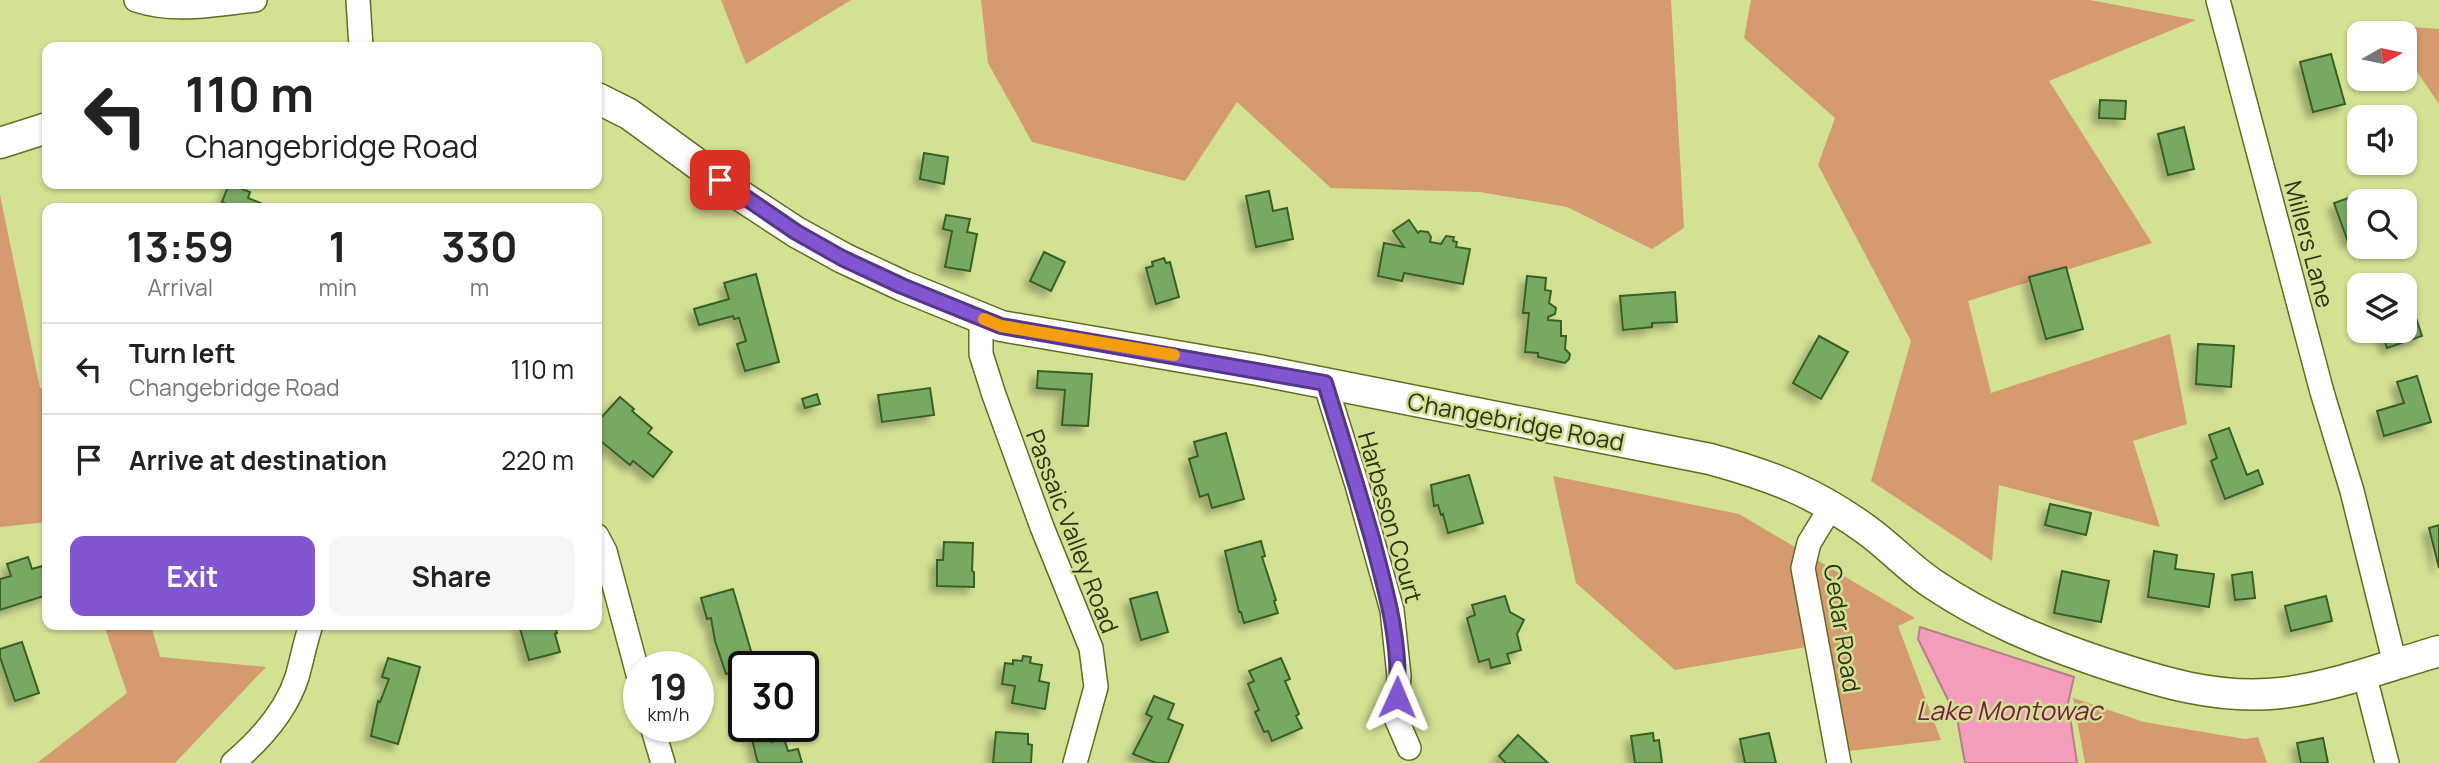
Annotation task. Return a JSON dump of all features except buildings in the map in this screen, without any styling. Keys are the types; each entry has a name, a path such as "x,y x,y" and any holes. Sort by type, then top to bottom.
{"main road":[{"name":"Changebridge Road","path":"602,100 629,114 741,196 842,258 902,286 1001,326 1325,383 1710,459 1761,473 1808,492 1868,531 1929,582 1962,603 2058,648 2162,683 2201,692 2241,695 2281,693 2320,686 2439,651"},
{"path":"0,143 42,130"}],"street":[{"path":"136,0 178,8 256,0"},
{"path":"358,0 360,42"},
{"name":"Millers Lane","path":"2218,0 2322,392 2356,503 2395,664"},
{"name":"Passaic Valley Road","path":"981,318 981,354 994,395 1042,527 1091,648 1096,687 1075,763"},
{"name":"Harbeson Court","path":"1325,383 1392,610 1399,676 1396,718 1409,748"},
{"name":"Cedar Road","path":"1830,507 1809,542 1803,568 1839,763"},
{"path":"602,545 632,651"},
{"path":"233,763 264,734 280,713 297,677 310,630"},
{"path":"2364,673 2387,763"},
{"path":"657,742 663,763"}],"shaded area":[{"path":"721,0 851,0 746,64"},
{"path":"981,0 1671,0 1684,228 1652,249 1567,207 1480,192 1331,188 1237,102 1185,181 1032,142 988,63"},
{"path":"1751,0 2090,0 2196,20 2049,81 2152,243 1968,301 1991,393 2170,334 2187,424 2133,441 2160,527 1999,485 1992,561 1871,481 1911,341 1818,165 1835,118 1744,38"},
{"path":"2417,27 2439,29 2439,104 2417,72"},
{"path":"0,195 42,388 42,523 0,527"},
{"path":"1553,476 1739,514 1915,618 1898,626 1941,740 1841,752 1823,644 1675,670 1576,583"},
{"path":"106,630 152,630 160,657 266,667 175,763 37,763 127,693"},
{"path":"2073,698 2144,722 2245,739 2258,737 2267,763 2085,763"}],"water":[{"name":"Lake Montowac","path":"1920,627 2074,677 2068,703 2077,763 1965,763 1957,718 1918,639"}],"slow traffic":[{"path":"984,319 1001,326 1174,355"}],"route":[{"path":"720,180 796,232 842,258 902,286 1001,326 1325,383 1392,610 1399,676 1397,697"}]}
